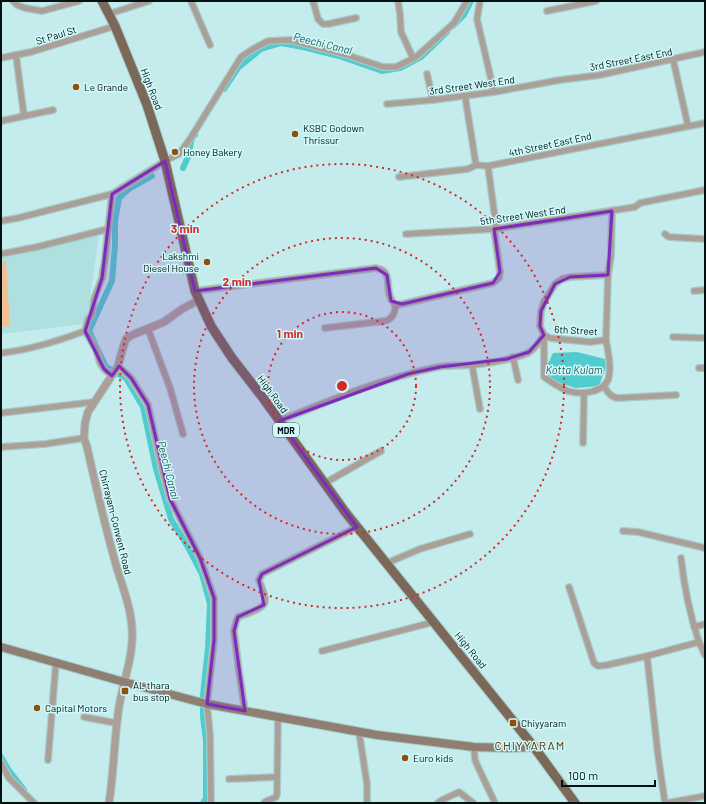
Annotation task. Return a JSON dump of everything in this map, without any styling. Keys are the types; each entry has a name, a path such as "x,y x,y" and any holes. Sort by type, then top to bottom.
{"main road":[{"name":"High Road","path":"102,1 115,26 147,105 165,161 195,291 211,326 232,358 325,483 534,747 574,803"},
{"path":"1,647 203,703 245,711 359,732 474,747 534,747"}],"street":[{"path":"13,1 17,5 25,8 42,11 79,1"},
{"path":"109,14 149,1"},
{"path":"191,1 210,45"},
{"path":"313,1 318,19 323,24 356,18"},
{"path":"398,1 401,32 413,58"},
{"path":"1,221 112,194 179,154 241,57 268,41 290,40 344,54 383,67 396,67 416,56 454,22 467,1"},
{"path":"480,1 477,19 494,92"},
{"path":"547,11 596,1"},
{"name":"St Paul St","path":"1,58 31,52 115,26"},
{"name":"3rd Street East End","path":"560,80 600,75 705,52"},
{"path":"16,55 24,116"},
{"path":"673,59 688,126"},
{"path":"427,74 433,100"},
{"name":"3rd Street West End","path":"387,104 494,92 560,80"},
{"path":"465,96 476,165"},
{"path":"1,121 53,110"},
{"name":"4th Street East End","path":"399,177 468,168 476,165 488,166 705,123"},
{"path":"195,291 376,268 382,270 387,275 390,297 392,301 396,304 402,304 493,283 499,278 500,272 488,166"},
{"name":"5th Street West End","path":"406,234 494,229 635,207 640,203 705,190"},
{"path":"112,194 102,278 94,299 92,314 88,319 85,331 96,349 100,363 104,369 115,371 131,378 148,405 170,499 200,558 214,598 214,640 203,703 210,735 209,802"},
{"name":"6th Street","path":"608,275 570,277 562,279 555,284 544,302 541,311 540,326 544,335 550,338 590,342 606,340 612,211"},
{"path":"1,254 37,247 108,229"},
{"path":"665,234 669,237 705,239"},
{"path":"694,291 705,290"},
{"name":"Chirrayam-Convent Road","path":"109,803 116,723 132,647 132,631 131,617 116,566 84,438 85,423 88,412 115,371 126,340 132,335 164,322 199,300"},
{"path":"325,328 390,320 396,304"},
{"path":"148,328 170,388 183,434"},
{"path":"1,353 15,352 47,344 85,331"},
{"path":"279,421 346,394 408,374 440,367 472,365 507,359 529,352 538,345 544,335"},
{"path":"544,335 544,377 570,392 584,393 598,391 604,386 608,380 610,362 606,340"},
{"path":"674,337 705,338"},
{"path":"513,357 518,380"},
{"path":"472,365 480,409"},
{"path":"604,386 614,398 676,395"},
{"path":"584,393 584,443"},
{"path":"1,413 94,402"},
{"path":"1,447 44,444 84,438"},
{"path":"325,483 380,451"},
{"path":"245,711 234,631 238,617 259,609 264,605 266,600 259,580 262,574 358,526"},
{"path":"623,530 638,532 705,548"},
{"path":"387,563 420,549 470,534"},
{"path":"681,558 683,576 694,627 705,655"},
{"path":"569,587 594,663 598,666 647,656 699,642"},
{"path":"322,651 434,622"},
{"path":"694,627 705,624"},
{"path":"647,656 658,755 666,803 705,796"},
{"path":"48,760 56,662"},
{"path":"84,717 116,723"},
{"path":"264,803 265,801 276,797 278,717"},
{"path":"359,732 367,803"},
{"path":"474,747 478,767 496,803"},
{"path":"1,763 10,778 34,803"},
{"path":"229,779 277,777"},
{"path":"438,803 459,792 473,803"}],"highlighted area":[{"path":"165,161 195,291 376,268 387,275 391,301 402,304 493,283 500,272 494,229 612,211 608,275 570,277 555,284 541,311 540,326 544,335 529,352 507,359 440,367 408,374 279,421 357,527 262,574 259,580 264,605 238,617 234,631 245,711 207,704 214,640 214,598 200,558 170,499 148,405 131,378 119,366 112,376 104,369 85,331 102,278 112,194"}],"shaded area":[{"path":"99,235 86,326 83,324 1,334 1,255"},
{"path":"1,261 6,261 10,326 1,327"}],"water":[{"name":"Kotta Kulam","path":"577,352 605,359 606,367 599,386 576,388 556,382 544,372 553,353"}],"waterway":[{"name":"Peechi Canal","path":"453,26 464,15 471,1"},
{"name":"Peechi Canal","path":"224,89 238,68 261,49 281,43 339,56 382,71 400,68 421,57 447,32"},
{"name":"Peechi Canal","path":"183,168 188,157 192,138 195,135"},
{"name":"Peechi Canal","path":"152,176 129,189 119,198 115,221 112,281 89,331 106,367 126,378 143,407 156,469 171,519 202,574 210,604 208,648 203,695 203,717 206,741 206,798 203,803"},
{"name":"Peechi Canal","path":"1,757 24,790"}],"place":[{"name":"Le Grande","path":"76,87"},
{"name":"KSBC Godown Thrissur","path":"295,134"},
{"name":"Honey Bakery","path":"175,152"},
{"name":"Lakshmi Diesel House","path":"207,262"},
{"name":"AL thara bus stop","path":"125,691"},
{"name":"Capital Motors","path":"37,708"},
{"name":"Chiyyaram","path":"513,723"},
{"name":"Euro kids","path":"405,758"}],"district":[{"name":"CHIYYARAM","path":"530,745"}]}
